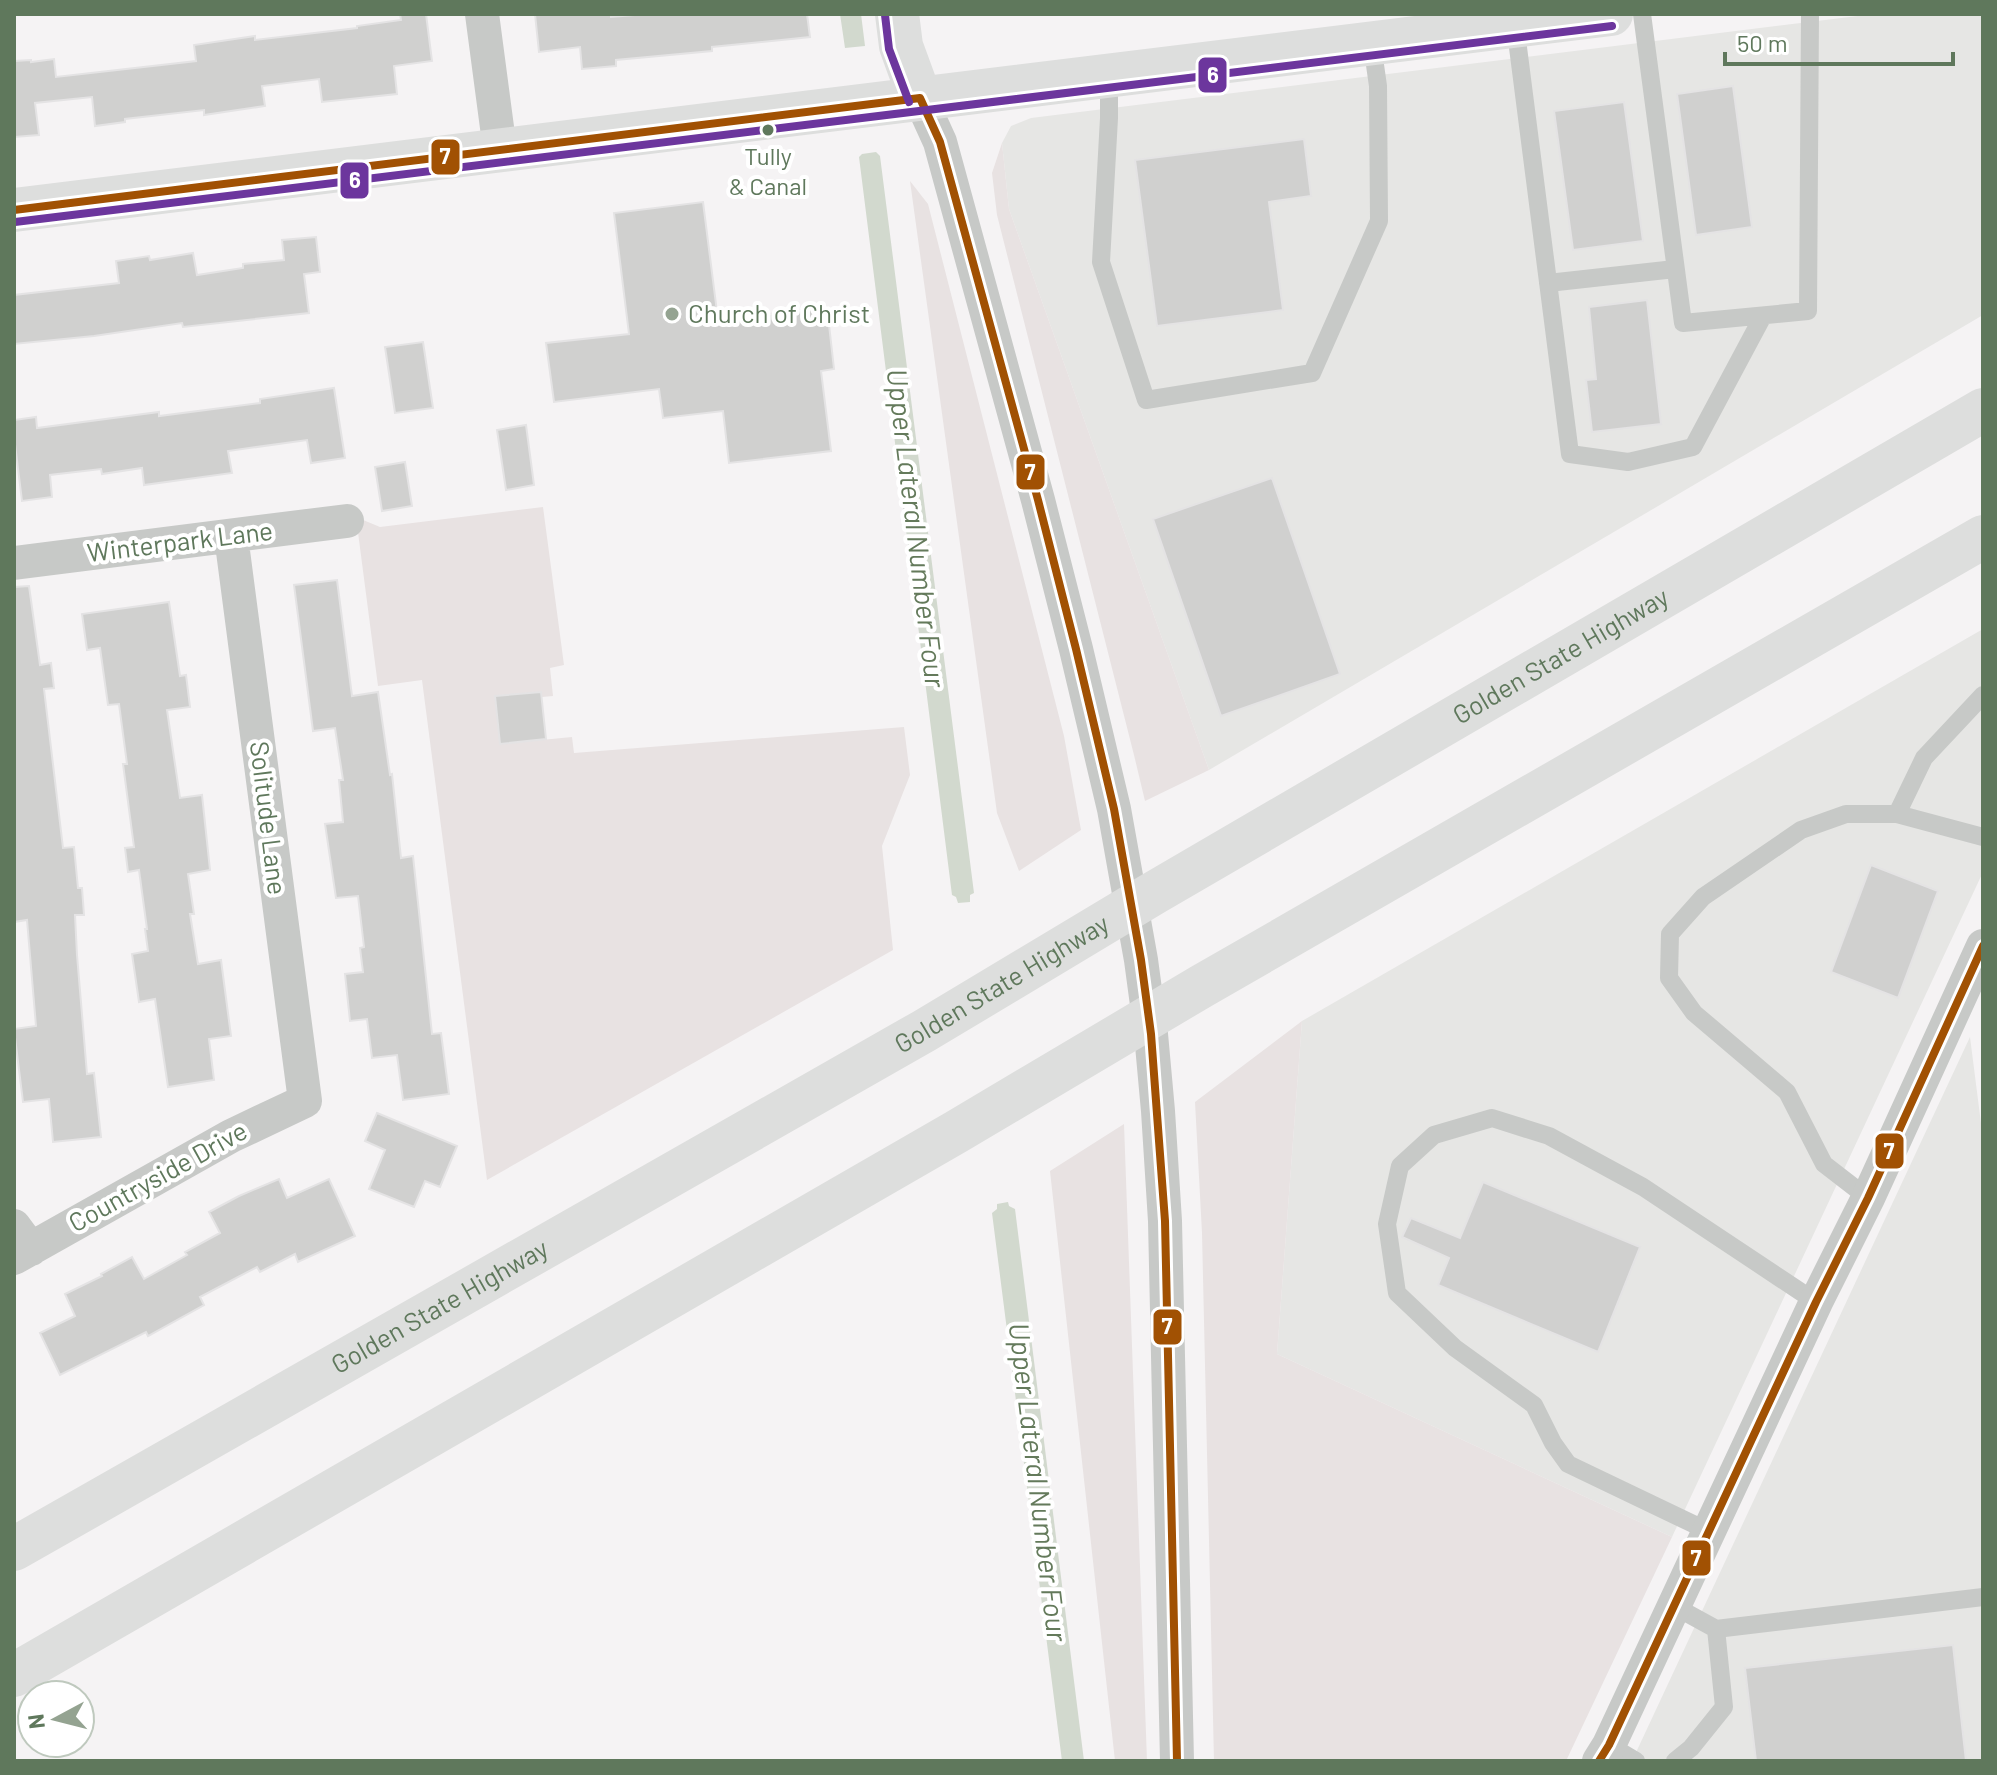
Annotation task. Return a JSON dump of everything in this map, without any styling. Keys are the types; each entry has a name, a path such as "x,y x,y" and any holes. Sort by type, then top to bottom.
{"main road":[{"path":"897,14 901,46 920,98"},
{"path":"14,210 1611,14"},
{"name":"Golden State Highway","path":"14,1549 924,1031 1154,893 1983,410"},
{"path":"14,1675 1983,537"}],"street":[{"path":"482,14 500,150"},
{"path":"920,98 940,142 1049,545 1114,809 1141,960 1151,1034 1165,1221 1177,1761"},
{"name":"Winterpark Lane","path":"14,563 347,521"},
{"name":"Solitude Lane","path":"231,536 305,1101"},
{"path":"1615,1756 1674,1606 1708,1531 1868,1198 1983,946"},
{"name":"Countryside Drive","path":"20,1244 305,1101"}],"lane":[{"path":"1642,14 1683,323 1808,311 1810,14"},
{"path":"1515,24 1570,454 1628,462 1693,447 1763,316"},
{"path":"1109,76 1101,262 1146,400 1312,373 1379,221 1378,86 1372,44"},
{"path":"1548,283 1675,269"},
{"path":"1897,814 1924,758 1983,695"},
{"path":"1868,1198 1824,1164 1787,1092 1694,1013 1669,978 1670,934 1703,897 1801,830 1846,814 1897,814 1983,837"},
{"path":"1708,1531 1568,1464 1553,1443 1534,1405 1455,1348 1397,1293 1387,1224 1400,1166 1434,1135 1492,1118 1549,1136 1643,1187 1816,1302"},
{"path":"1674,1606 1716,1629 1983,1597"},
{"path":"1675,1761 1692,1754 1724,1707 1716,1629"}],"shaded area":[{"path":"1874,14 1983,14 1983,315 1209,770 1009,209 1002,143 1011,126 1031,118"},
{"path":"1002,143 1009,209 1209,770 1145,801 997,215 992,173"},
{"path":"910,181 928,204 1064,736 1081,830 1019,871 997,813"},
{"path":"543,507 564,665 550,668 553,696 542,697 540,692 495,696 500,744 572,737 574,753 904,727 910,775 882,846 893,950 487,1180 422,680 378,686 356,517 380,527"},
{"path":"1983,629 1983,872 1672,1537 1277,1354 1302,1021"},
{"path":"1302,1021 1277,1354 1672,1537 1566,1761 1214,1761 1202,1233 1195,1102"},
{"path":"1970,1037 1983,1139 1983,1761 1632,1761"},
{"path":"1124,1124 1147,1761 1115,1761 1050,1171"}],"water":[{"path":"840,14 861,14 865,46 845,48"},
{"name":"Upper Lateral Number Four","path":"876,152 880,156 974,893 970,895 970,902 958,903 952,895 859,157"},
{"name":"Upper Lateral Number Four","path":"1008,1202 1015,1209 1084,1761 1062,1761 992,1213 997,1209 997,1204"}],"building":[{"path":"400,14 426,14 432,61 394,66 397,94 322,102 319,79 262,86 265,106 204,115 204,110 125,119 125,122 95,126 92,97 35,103 39,135 14,137 14,61 54,59 56,77 196,61 194,45 255,36 255,40 357,28 401,20"},
{"path":"535,14 611,14 611,17 647,14 807,14 810,37 616,60 616,66 582,69 580,47 539,52"},
{"path":"1733,86 1752,227 1696,235 1677,94"},
{"path":"1624,102 1643,241 1573,250 1554,111"},
{"path":"1304,139 1311,196 1269,202 1283,310 1157,326 1135,160"},
{"name":"Church of Christ","path":"703,202 718,320 827,307 834,369 821,371 831,451 729,463 723,411 663,418 659,389 554,402 546,343 629,334 614,213"},
{"path":"316,237 320,272 304,274 309,313 183,327 182,323 14,344 14,295 119,283 116,261 149,256 150,260 193,253 197,275 243,268 243,264 284,260 282,240"},
{"path":"1647,300 1661,424 1592,432 1586,380 1596,379 1589,307"},
{"path":"423,342 433,408 395,413 385,347"},
{"path":"334,388 345,458 311,463 307,440 228,451 232,473 144,485 142,468 102,474 101,469 50,475 52,497 22,501 14,420 36,417 37,428 159,412 159,416 260,403 260,399"},
{"path":"526,425 534,485 506,490 497,430"},
{"path":"405,462 412,506 382,511 375,467"},
{"path":"1272,478 1340,674 1221,716 1153,519"},
{"path":"337,580 352,696 378,692 392,774 401,858 413,856 432,1034 441,1033 449,1094 403,1100 397,1055 372,1058 367,1019 350,1021 345,974 363,972 360,948 364,947 358,896 336,898 325,824 343,822 339,780 343,780 335,728 313,731 294,585"},
{"path":"29,586 40,665 51,663 54,688 44,689 63,848 74,847 78,888 82,888 84,915 75,915 77,955 87,1074 94,1073 101,1137 53,1142 49,1099 23,1102 14,1029 36,1026 27,920 14,922 14,587"},
{"path":"169,602 180,676 186,675 190,707 167,710 180,798 202,795 210,870 188,874 194,914 190,914 198,964 221,960 231,1036 209,1039 214,1080 168,1087 155,999 139,1002 132,954 148,951 147,929 139,870 128,872 125,848 134,847 119,704 108,705 100,648 87,650 82,614"},
{"path":"541,692 546,739 500,744 495,696"},
{"path":"1871,865 1938,891 1898,998 1831,972"},
{"path":"377,1113 457,1146 440,1187 425,1181 414,1207 369,1189 385,1150 365,1141"},
{"path":"279,1179 287,1198 329,1179 355,1236 298,1262 295,1254 260,1272 257,1267 200,1297 204,1305 148,1336 146,1332 60,1375 40,1333 75,1316 65,1294 132,1257 144,1279 220,1233 209,1212"},
{"path":"1483,1182 1640,1247 1598,1352 1438,1285 1449,1258 1402,1237 1411,1218 1460,1238"},
{"path":"1953,1645 1966,1761 1756,1761 1745,1668"}],"transit line":[{"name":"6","path":"885,15 889,49 909,102"},
{"name":"6","path":"15,222 1612,26"},
{"name":"7","path":"14,210 920,98 940,142 1038,500 1114,809 1141,960 1151,1034 1165,1221 1177,1761"},
{"name":"7","path":"1599,1761 1868,1198 1983,946"}],"place":[{"name":"Tully & Canal","path":"768,130"},
{"name":"Church of Christ","path":"672,314"}]}
